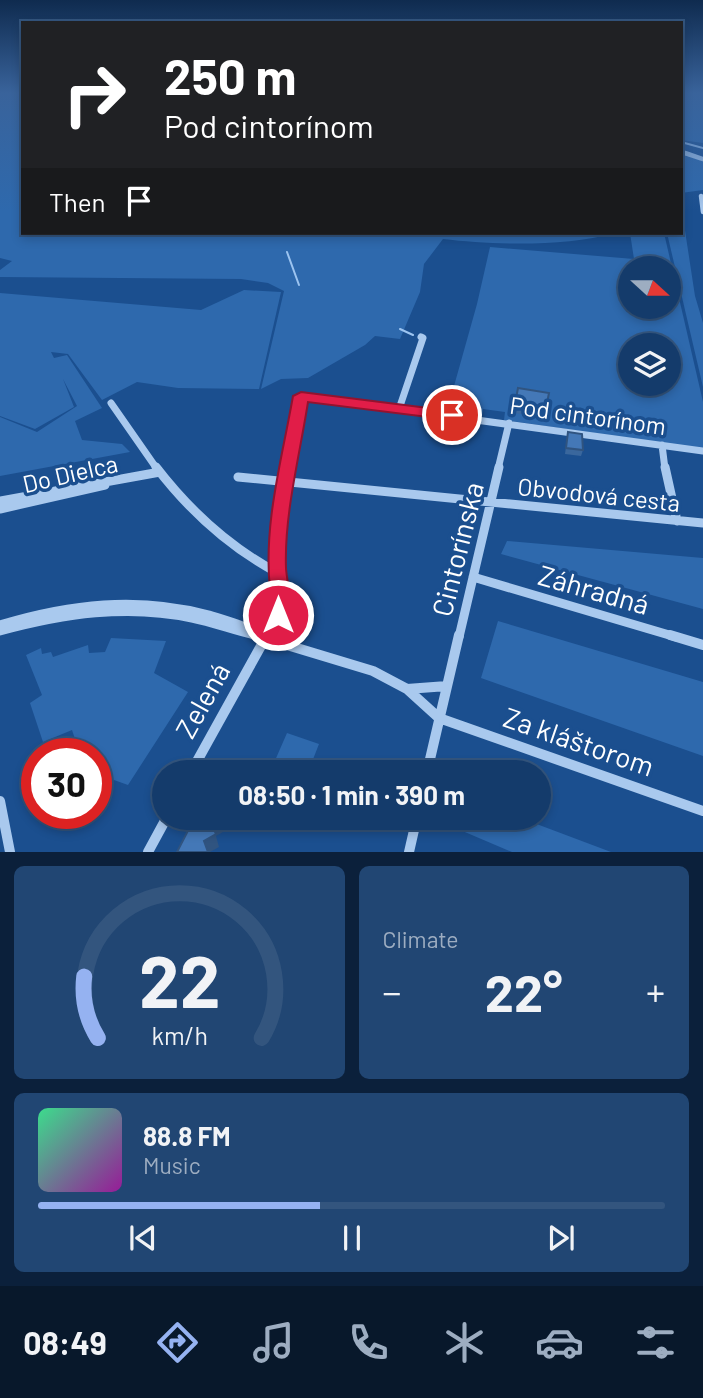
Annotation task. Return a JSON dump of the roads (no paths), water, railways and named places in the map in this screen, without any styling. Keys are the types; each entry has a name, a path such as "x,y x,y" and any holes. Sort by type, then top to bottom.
{"street":[{"path":"683,153 703,159"},
{"path":"701,196 703,212"},
{"path":"399,409 423,338 421,337"},
{"name":"Pod cintorínom","path":"287,482 301,396 703,451"},
{"name":"Do Dielca","path":"111,403 138,447 220,536 276,572"},
{"name":"Cintorínska","path":"430,760 509,423"},
{"path":"662,445 666,477 677,521"},
{"name":"Do Dielca","path":"0,509 160,472"},
{"name":"Do Dielca","path":"0,501 82,484 148,475"},
{"name":"Obvodová cesta","path":"238,478 703,523"},
{"path":"287,482 277,544 276,572 281,592 278,615 293,646"},
{"name":"Záhradná","path":"473,577 703,645"},
{"path":"0,625 61,608 98,602 134,602 172,605 197,611 251,628 265,637"},
{"path":"0,631 69,614 131,609 194,619 246,635 265,637 373,671 407,689 439,718"},
{"name":"Zelená","path":"198,760 278,615"},
{"path":"407,689 447,686"},
{"name":"Za kláštorom","path":"439,718 703,811"},
{"path":"0,801 10,852"},
{"path":"148,852 160,830"},
{"path":"409,852 413,830"}],"waterway":[{"path":"683,143 703,148"},
{"path":"287,252 299,285"},
{"path":"400,329 413,335"}]}
